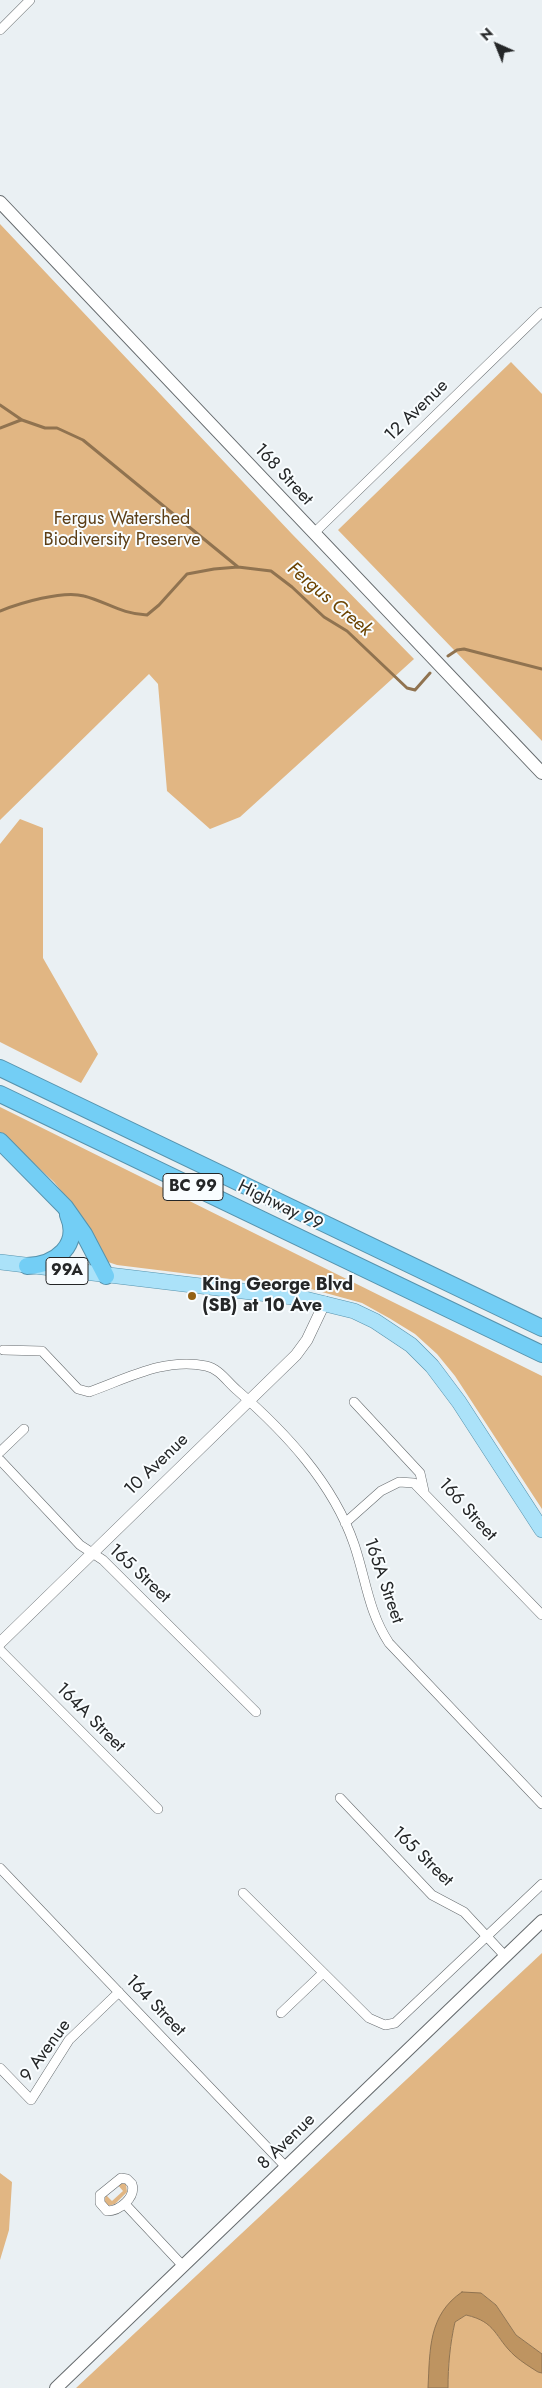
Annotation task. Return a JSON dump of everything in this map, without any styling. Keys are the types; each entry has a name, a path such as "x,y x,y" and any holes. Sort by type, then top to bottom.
{"highway":[{"name":"Highway 99","path":"0,1068 542,1328"},
{"name":"Highway 99","path":"0,1094 542,1354"},
{"path":"0,1141 54,1194 74,1219 106,1276"},
{"path":"27,1266 39,1266 52,1260 65,1250 69,1243 72,1234 70,1220 54,1194"},
{"path":"328,1225 542,1315"},
{"path":"386,1279 542,1361"}],"main road":[{"name":"168 Street","path":"0,202 542,773"},
{"name":"99A","path":"0,1262 325,1302 354,1311 382,1325 411,1345 432,1366 459,1402 542,1530"},
{"name":"8 Avenue","path":"56,2388 542,1920"}],"street":[{"path":"0,30 30,0"},
{"name":"12 Avenue","path":"314,533 542,312"},
{"name":"10 Avenue","path":"0,1643 296,1355 307,1340 325,1302"},
{"name":"165A Street","path":"3,1350 42,1351 78,1389 89,1392 170,1364 204,1365 220,1373 250,1400 302,1456 334,1502 346,1523 354,1545 373,1614 389,1643 542,1804"},
{"name":"166 Street","path":"354,1402 420,1473 424,1491 542,1614"},
{"path":"0,1452 24,1429"},
{"name":"165 Street","path":"1,1463 80,1545 103,1560 256,1712"},
{"path":"346,1523 381,1491 399,1482 414,1483 424,1491"},
{"name":"164A Street","path":"0,1650 158,1809"},
{"name":"165 Street","path":"340,1798 432,1895 464,1912 505,1956"},
{"name":"164 Street","path":"0,1868 286,2167"},
{"path":"243,1893 322,1974 369,2018 385,2025 395,2023 542,1884"},
{"path":"281,2013 322,1974"},
{"name":"9 Avenue","path":"0,2068 31,2100 69,2040 119,1992"},
{"path":"125,2204 183,2266"}],"green space":[{"name":"Fergus Watershed Biodiversity Preserve","path":"0,224 292,534 414,659 240,817 210,829 167,791 158,684 149,674 0,820"},
{"path":"511,362 542,394 542,741 338,530"},
{"path":"20,819 43,828 43,958 98,1054 81,1083 0,1042 0,844"},
{"path":"0,1107 542,1376 542,1509 455,1376 437,1354 415,1334 362,1303 311,1289 117,1265 108,1262 77,1210 54,1182 0,1132"},
{"path":"542,1953 542,2354 516,2335 496,2305 481,2293 430,2350 428,2388 76,2388"},
{"path":"0,2173 12,2182 9,2230 0,2260"},
{"path":"117,2184 126,2184 127,2192 115,2204 108,2206 104,2202 106,2195 112,2201 123,2191"},
{"path":"466,2315 481,2319 491,2326 500,2339 538,2372 542,2373 542,2388 448,2388 448,2372 455,2322"}],"shaded area":[{"path":"462,2292 481,2293 496,2305 516,2335 542,2354 542,2373 515,2356 490,2326 466,2315 455,2322 448,2372 448,2388 428,2388 429,2360 437,2322 451,2301"}],"waterway":[{"path":"0,405 22,420 45,428 57,428 83,440 238,567"},
{"path":"0,428 21,420"},
{"name":"Fergus Creek","path":"0,611 42,598 75,595 92,598 129,612 147,615 159,605 187,574 238,567 271,571 292,587 324,617 347,631 407,688 415,690 430,673"},
{"name":"Fergus Creek","path":"448,656 457,650 464,649 542,669"}],"place":[{"name":"King George Blvd (SB) at 10 Ave","path":"192,1296"}]}
